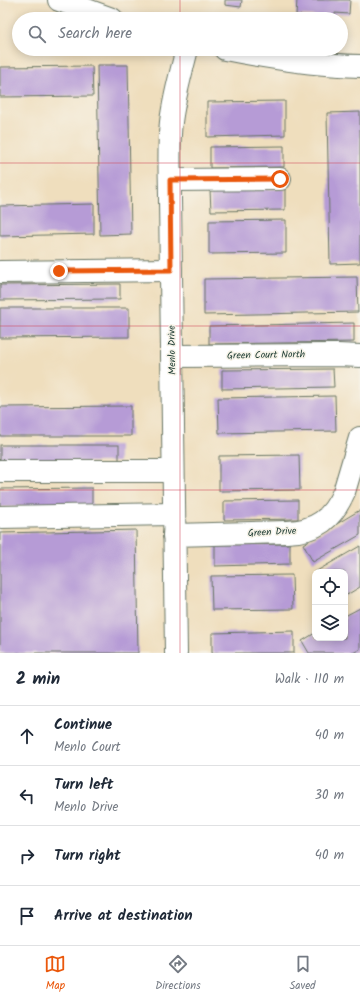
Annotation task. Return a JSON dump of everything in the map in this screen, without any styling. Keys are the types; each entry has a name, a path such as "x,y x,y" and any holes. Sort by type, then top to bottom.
{"street":[{"path":"59,0 92,12"},
{"name":"Menlo Drive","path":"176,653 170,140 172,114 185,56"},
{"path":"263,56 307,63 360,66"},
{"path":"170,180 280,179"},
{"path":"0,272 171,270"},
{"name":"Green Court North","path":"172,356 360,356"},
{"name":"Green Drive","path":"0,517 174,524 287,532 300,531 312,528 332,514 344,492 360,438"},
{"path":"0,471 174,471"}],"building":[{"path":"225,0 242,0 241,7 225,5"},
{"path":"297,0 350,0 349,14 348,12 296,12"},
{"path":"97,65 128,65 131,234 100,235"},
{"path":"92,66 93,96 0,97 0,67"},
{"path":"285,101 285,135 207,137 207,102"},
{"path":"360,112 360,263 330,264 327,113"},
{"path":"284,146 284,167 210,168 210,147"},
{"path":"285,189 285,210 211,211 210,190"},
{"path":"94,204 94,234 0,236 0,206"},
{"path":"286,220 286,253 209,254 209,221"},
{"path":"357,277 358,312 204,315 204,279"},
{"path":"120,284 120,299 0,300 0,285"},
{"path":"0,308 129,308 129,337 0,338"},
{"path":"354,323 354,342 209,344 209,326"},
{"path":"333,369 334,387 222,389 222,370"},
{"path":"335,396 336,431 219,433 218,398"},
{"path":"131,406 131,436 0,436 0,407"},
{"path":"0,445 119,445 119,462 0,462"},
{"path":"299,455 300,490 219,491 219,456"},
{"path":"92,488 92,506 0,507 0,489"},
{"path":"298,500 298,519 224,520 224,501"},
{"path":"360,510 360,535 313,562 303,544"},
{"path":"136,530 138,653 0,653 0,533"},
{"path":"290,544 290,564 215,566 215,545"},
{"path":"360,546 360,587 348,594 348,569 320,569"},
{"path":"292,575 293,609 212,610 211,576"},
{"path":"360,608 360,649 353,653 309,653 302,641 312,635 312,641 348,641 348,614"},
{"path":"294,631 294,653 212,653 212,633"}],"route":[{"path":"59,271 171,270 170,180 280,179"}]}
